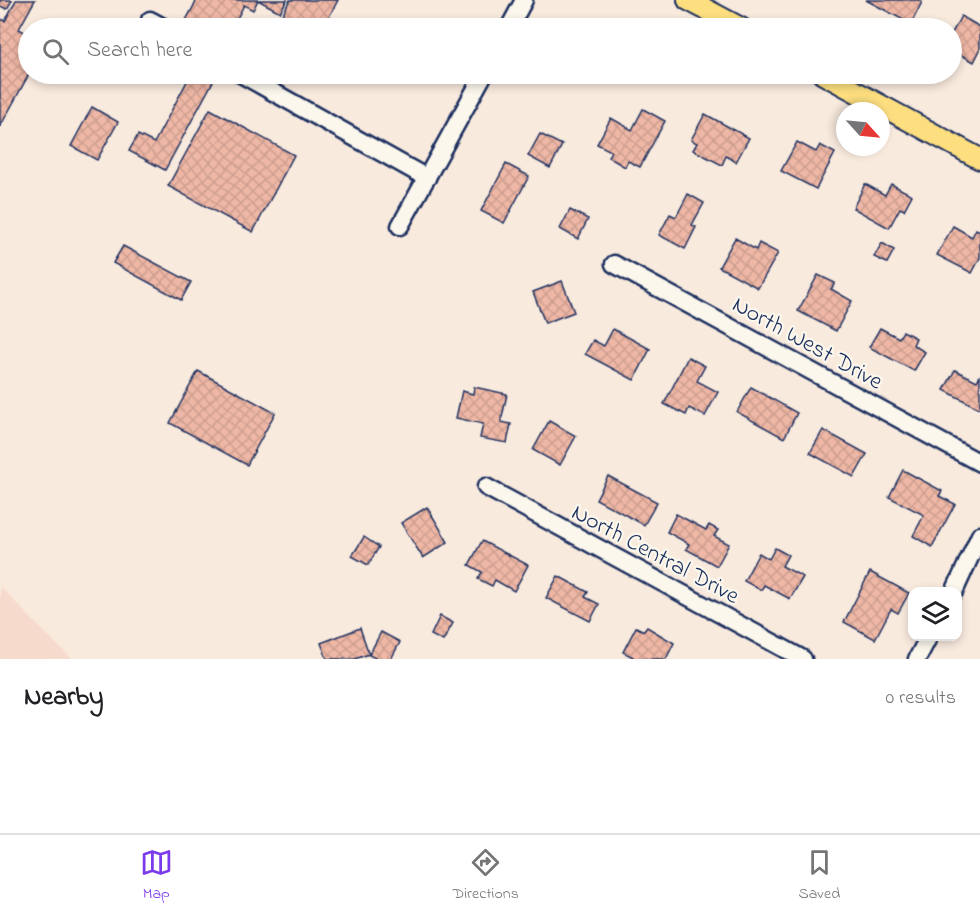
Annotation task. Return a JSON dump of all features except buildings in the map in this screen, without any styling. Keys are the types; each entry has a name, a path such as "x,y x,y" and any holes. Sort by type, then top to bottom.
{"main road":[{"path":"688,0 722,18"},
{"path":"842,84 980,159"}],"street":[{"path":"515,18 525,0"},
{"path":"259,84 427,178"},
{"path":"400,226 475,84"},
{"name":"North West Drive","path":"614,264 980,463"},
{"name":"North Central Drive","path":"486,487 803,659"},
{"path":"956,587 980,535"},
{"path":"917,659 926,641"}],"shaded area":[{"path":"0,586 54,642 73,659 0,659"}]}
